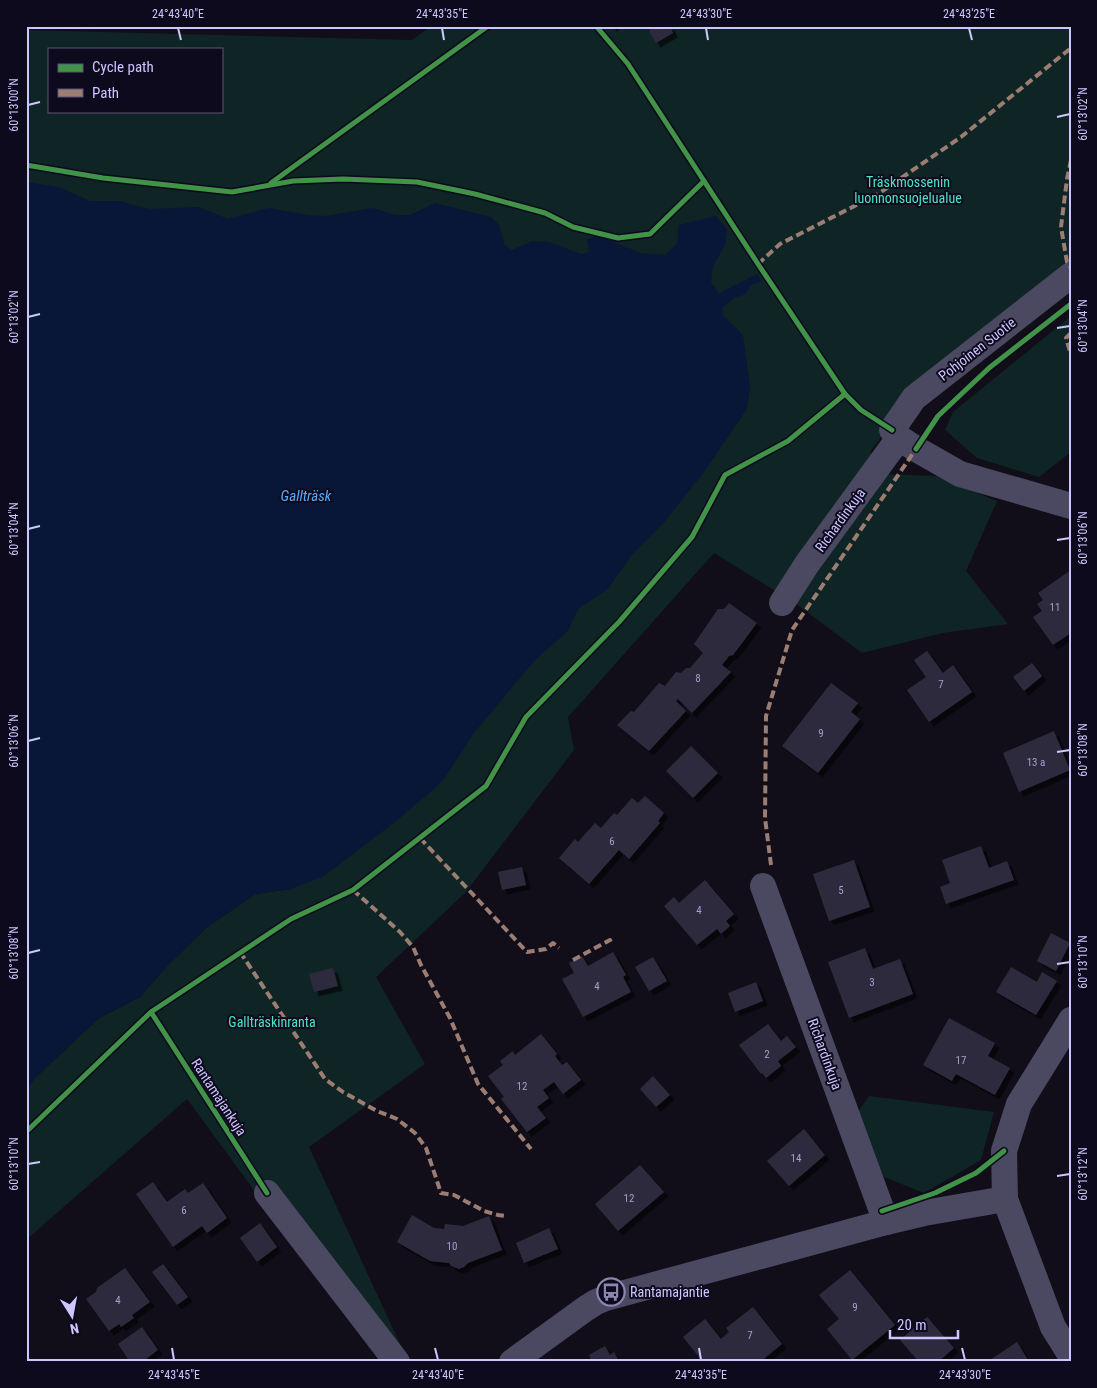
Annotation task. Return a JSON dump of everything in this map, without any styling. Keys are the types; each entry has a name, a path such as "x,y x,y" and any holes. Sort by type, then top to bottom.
{"street":[{"name":"Pohjoinen Suotie","path":"896,434 914,398 1071,275"},
{"path":"896,434 916,449 960,474 1071,506"},
{"name":"Richardinkuja","path":"782,602 896,434"},
{"name":"Richardinkuja","path":"763,886 886,1222"},
{"path":"1071,1020 1018,1104 1004,1147 1006,1198 1053,1327 1071,1356"},
{"path":"267,1193 397,1362"},
{"path":"524,1358 591,1305 606,1298 886,1222 1006,1198"}],"green space":[{"path":"431,26 615,26 616,32 624,26 1071,26 1071,266 882,436 870,452 884,474 936,476 997,501 966,571 1008,624 943,633 862,653 796,604 714,553 568,717 574,750 465,893 376,977 425,1064 309,1147 407,1359 380,1362 187,1099 26,1240 26,1090 36,1077 99,1018 140,997 167,966 206,928 255,894 291,889 26,218 26,30 412,40"},
{"path":"1071,316 1071,452 1039,477 977,458 945,430 953,412"},
{"path":"869,1096 994,1112 981,1160 924,1193 884,1177 855,1116"}],"water":[{"name":"Gallträsk","path":"26,182 59,187 90,201 119,201 149,209 199,207 228,219 269,208 307,215 325,216 373,208 395,215 410,215 435,203 491,217 499,225 505,246 512,250 532,241 549,242 581,254 589,252 587,239 599,236 641,253 665,255 677,244 679,225 716,216 727,229 725,245 713,266 711,282 719,293 757,274 762,281 751,285 746,294 734,298 723,307 723,315 743,335 750,386 747,409 704,472 662,525 631,556 608,589 578,609 568,631 535,660 474,733 442,782 395,822 324,876 291,889 255,894 206,928 167,966 140,997 99,1018 36,1077 26,1090"}],"building":[{"path":"656,26 670,26 673,33 656,43 649,31"},
{"path":"1071,570 1071,633 1053,645 1033,617 1042,611 1037,604 1043,600 1038,593"},
{"path":"729,603 757,623 733,655 729,656 722,665 731,672 692,713 678,699 676,701 686,711 649,751 617,725 631,711 634,712 659,683 665,686 676,672 681,673 686,668 690,668 703,653 694,644 718,609 724,609"},
{"path":"927,651 943,673 953,665 972,692 929,722 907,690 926,677 914,660"},
{"path":"1032,663 1042,676 1024,691 1013,677"},
{"path":"831,683 858,703 851,712 860,719 818,773 782,746"},
{"path":"1054,731 1070,770 1019,792 1003,753"},
{"path":"691,746 718,773 693,798 666,771"},
{"path":"645,796 664,813 658,821 660,823 629,859 619,850 589,884 559,858 575,839 578,842 595,823 601,828 614,813 617,815 632,798 638,803"},
{"path":"981,846 989,868 1007,861 1014,880 946,904 940,887 950,883 942,860"},
{"path":"854,860 870,907 829,921 813,874"},
{"path":"522,867 526,885 502,890 498,872"},
{"path":"705,880 734,914 726,921 730,926 721,934 717,929 697,945 664,906 674,897 679,903"},
{"path":"1051,933 1070,943 1056,971 1037,961"},
{"path":"865,948 873,969 900,959 913,994 849,1018 828,962"},
{"path":"613,952 626,975 623,977 631,992 583,1017 562,979 574,973 569,963 582,956 588,966"},
{"path":"653,957 667,981 649,991 635,967"},
{"path":"1011,967 1037,982 1042,972 1057,981 1036,1015 996,992"},
{"path":"333,968 338,986 314,992 309,974"},
{"path":"756,982 763,1001 735,1012 728,993"},
{"path":"949,1018 995,1043 988,1056 1010,1068 995,1095 956,1074 952,1081 923,1065"},
{"path":"768,1024 781,1041 787,1036 796,1047 778,1061 781,1066 766,1078 739,1045"},
{"path":"541,1034 557,1054 555,1056 562,1065 567,1062 581,1080 563,1094 554,1082 543,1090 549,1098 537,1107 546,1118 527,1132 501,1099 504,1097 488,1076 503,1065 500,1061 513,1051 515,1055"},
{"path":"653,1076 670,1095 656,1107 640,1089"},
{"path":"804,1129 825,1155 789,1186 767,1161"},
{"path":"640,1165 664,1192 618,1231 595,1204"},
{"path":"153,1182 167,1202 185,1189 188,1193 203,1183 227,1218 207,1233 202,1226 173,1247 136,1194"},
{"path":"412,1215 434,1228 444,1229 445,1224 463,1226 489,1216 502,1250 468,1263 459,1269 451,1266 449,1263 430,1261 397,1242"},
{"path":"260,1223 277,1247 257,1262 240,1238"},
{"path":"549,1228 558,1249 524,1263 516,1243"},
{"path":"163,1264 188,1297 177,1305 152,1272"},
{"path":"125,1268 150,1302 132,1315 134,1318 121,1327 119,1324 109,1331 86,1299 96,1292 97,1288"},
{"path":"850,1270 895,1325 852,1360 827,1329 839,1319 819,1295"},
{"path":"753,1307 782,1344 760,1362 703,1362 683,1337 705,1319 721,1339 729,1332 726,1328"},
{"path":"927,1317 954,1348 938,1362 919,1362 900,1340"},
{"path":"142,1327 158,1350 142,1362 130,1362 118,1344"},
{"path":"1017,1342 1028,1360 1030,1359 1032,1362 987,1362"},
{"path":"605,1346 610,1355 614,1352 619,1362 592,1362 589,1355"}],"marked path":[{"path":"758,264 780,244 878,194 961,137 1071,48"},
{"path":"1071,160 1061,227 1067,262 1071,268"},
{"path":"1071,333 1066,338 1071,355"},
{"path":"771,865 765,818 766,716 792,630 916,449"},
{"path":"420,838 527,952 546,949 553,943 559,948"},
{"path":"353,890 400,932 413,947 450,1018 478,1084 531,1149"},
{"path":"573,960 610,940 612,945"},
{"path":"240,952 325,1079 343,1092 377,1111 397,1119 415,1133 426,1148 441,1193 454,1195 484,1211 506,1216"}],"cycle path":[{"path":"271,183 488,26"},
{"path":"596,26 628,64 845,394 861,410 892,430"},
{"path":"26,165 103,178 232,192 293,181 343,179 417,182 475,194 545,213 573,227 618,238 650,234 704,181"},
{"path":"916,449 938,416 989,368 1071,304"},
{"path":"26,1132 151,1012 291,919 353,890 486,786 526,717 619,622 692,537 725,475 788,441 845,394"},
{"name":"Rantamajankuja","path":"151,1012 267,1193"},
{"path":"882,1211 935,1193 976,1173 1004,1151"}],"place":[{"name":"Rantamajantie","path":"611,1292"}],"park label":[{"name":"Träskmossenin luonnonsuojelualue","path":"908,190"},
{"name":"Gallträskinranta","path":"272,1022"}]}
